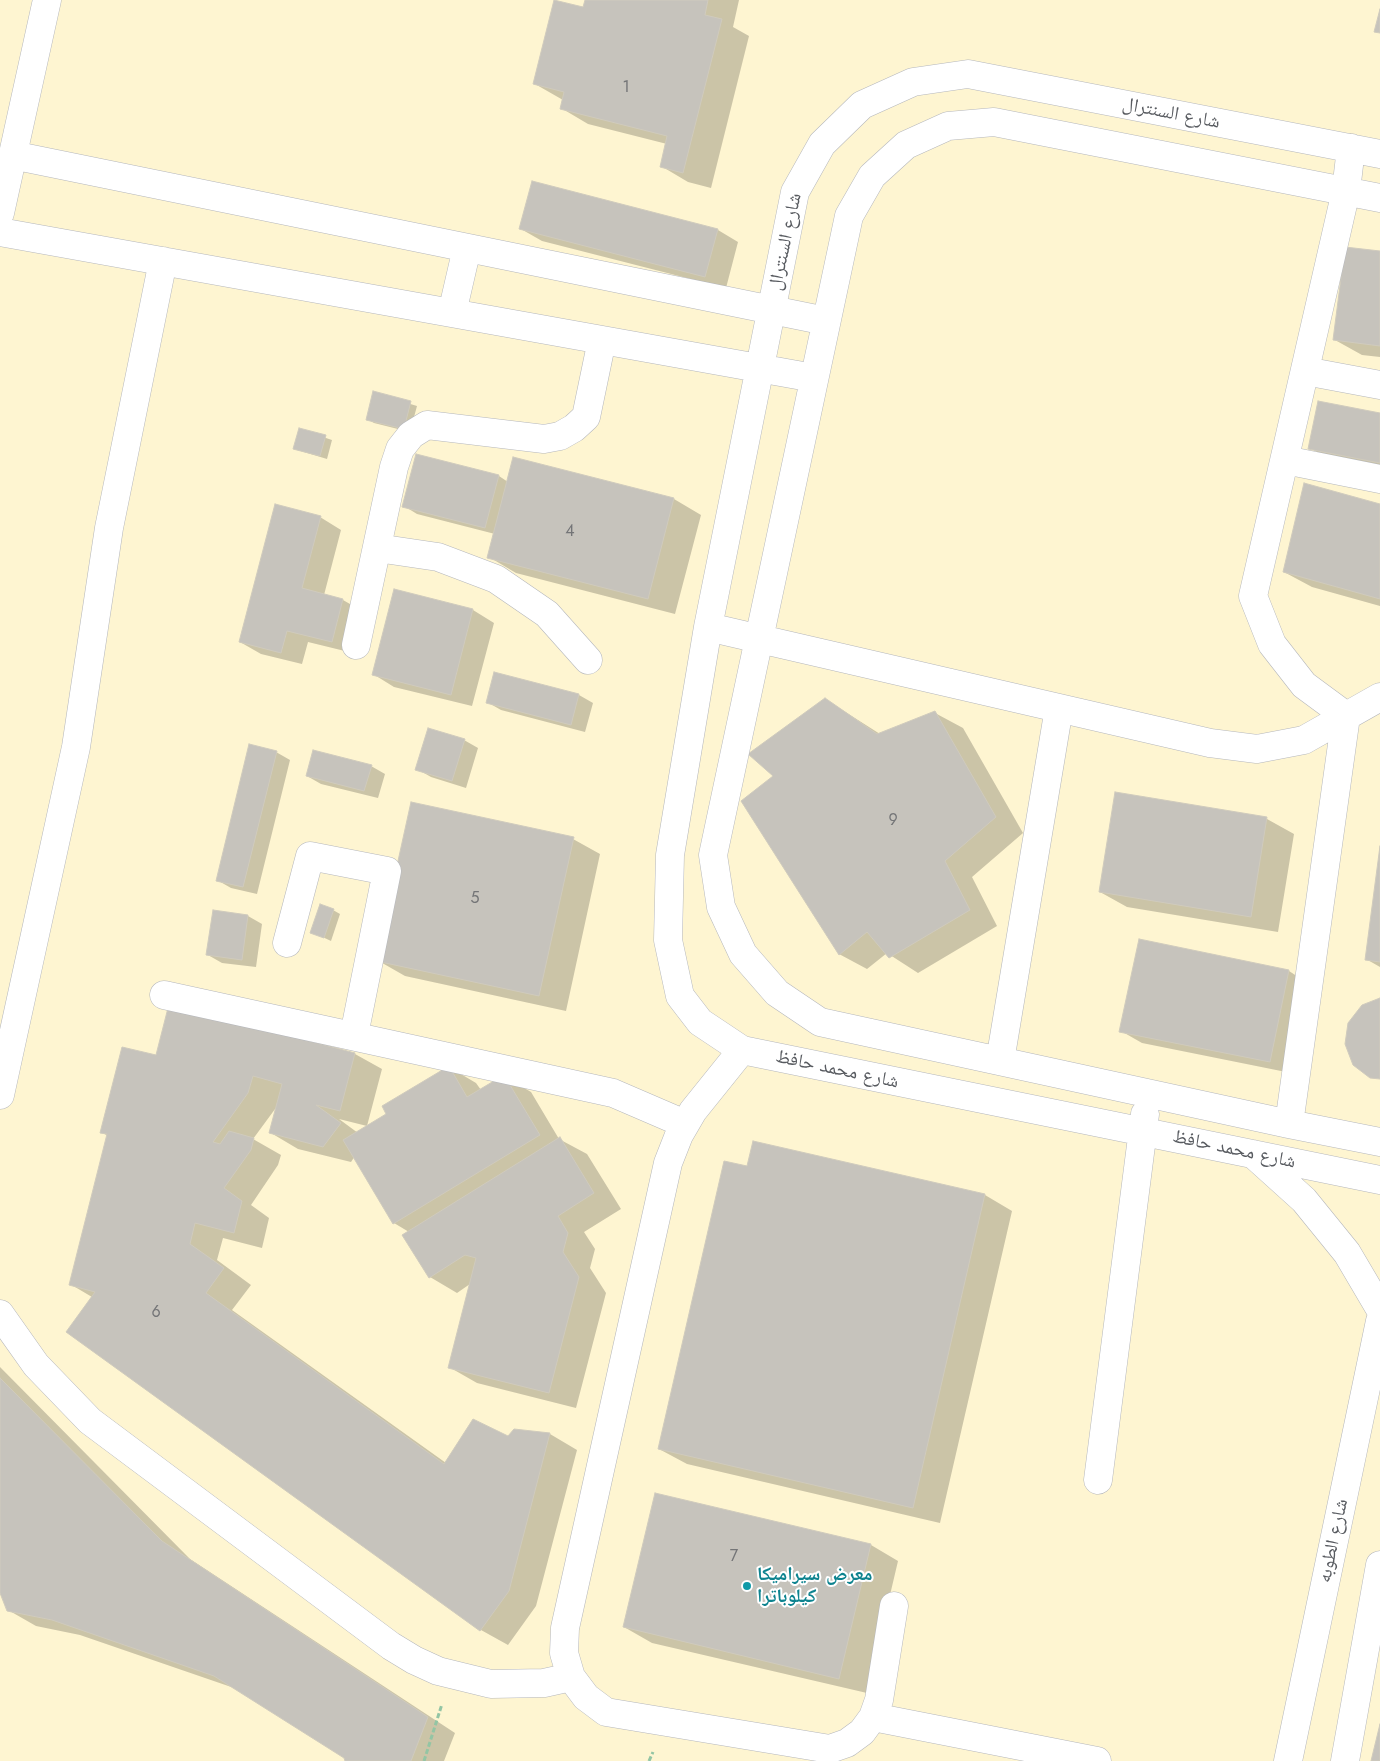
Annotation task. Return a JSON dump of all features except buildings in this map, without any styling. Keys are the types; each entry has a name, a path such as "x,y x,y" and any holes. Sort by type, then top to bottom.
{"street":[{"path":"0,213 47,0"},
{"name":"شارع السنترال","path":"708,627 795,192 822,144 862,105 913,82 968,74 1207,122 1380,154"},
{"path":"758,638 848,216 872,176 906,145 948,126 994,122 1380,198"},
{"path":"1204,163 1207,122"},
{"path":"1346,716 1304,685 1272,644 1253,596 1346,191 1351,148"},
{"path":"12,155 826,321"},
{"path":"0,232 814,378"},
{"path":"452,313 467,248"},
{"path":"0,1095 76,747 109,528 163,261"},
{"path":"356,646 394,467 400,449 411,435 427,425 544,439 560,436 574,428 586,417 602,340"},
{"path":"1305,371 1380,384"},
{"path":"1285,460 1380,479"},
{"path":"377,548 438,557 496,579 546,614 588,660"},
{"path":"708,627 1210,743 1258,749 1304,740 1380,697"},
{"name":"شارع محمد حافظ","path":"708,627 670,855 668,940 680,996 700,1022 742,1050 1380,1180"},
{"name":"شارع محمد حافظ","path":"758,638 712,855 721,906 743,954 776,993 820,1022 1288,1124 1380,1142"},
{"path":"1000,1061 1059,708"},
{"path":"1288,1124 1346,716"},
{"path":"287,943 310,856 387,872 354,1035"},
{"path":"164,994 613,1092 685,1124"},
{"path":"742,1050 685,1124 668,1163 565,1628 564,1653 571,1677 586,1698 606,1712 830,1749 847,1743 862,1732 873,1717 879,1700 894,1606"},
{"path":"1098,1480 1148,1093"},
{"path":"1253,1154 1304,1200 1347,1253 1380,1309"},
{"path":"0,1314 36,1365 90,1421 365,1628 414,1660 452,1675 491,1684 518,1685 544,1683 571,1677"},
{"name":"شارع الطوبه","path":"1288,1761 1380,1321"},
{"path":"1345,1761 1373,1650 1380,1565"},
{"path":"873,1717 1097,1761"}],"path":[{"path":"424,1761 452,1675"}],"shaded area":[{"path":"0,0 1380,0 1380,1761 0,1761"}],"place":[{"name":"معرض سيراميكا كيلوباترا","path":"747,1586"}]}
